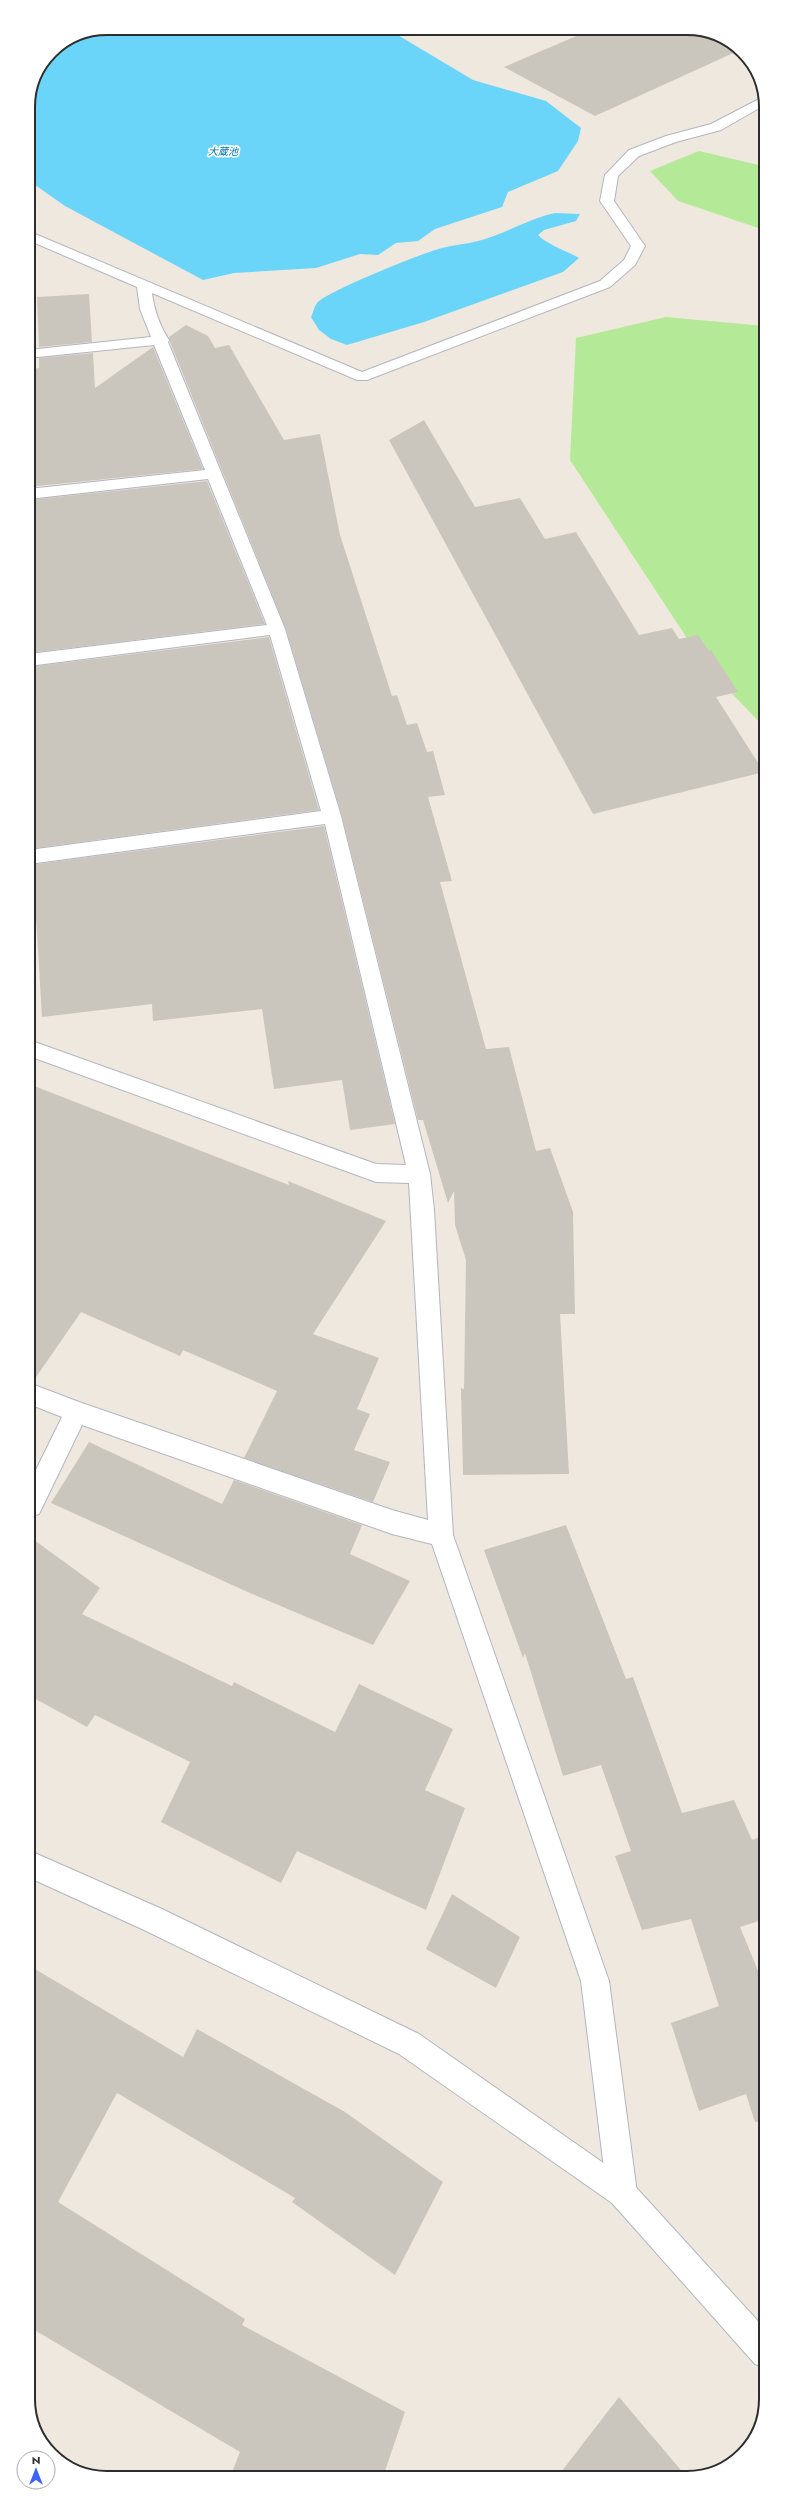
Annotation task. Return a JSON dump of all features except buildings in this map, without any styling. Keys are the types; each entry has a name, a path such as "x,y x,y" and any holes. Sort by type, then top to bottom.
{"street":[{"path":"35,238 362,377 605,284 630,262 638,246 607,201 612,175 634,153 671,139 716,127 759,103"},
{"path":"144,284 147,308 162,340 214,474 277,629 332,816 419,1174 423,1210 441,1535 595,1981 622,2193"},
{"path":"35,353 162,340"},
{"path":"35,493 214,474"},
{"path":"35,659 277,629"},
{"path":"35,856 332,816"},
{"path":"35,1050 376,1173 419,1174"},
{"path":"35,1395 76,1412 392,1522 441,1535"},
{"path":"35,1496 76,1412"},
{"path":"35,1866 152,1919 410,2044 622,2193 759,2345"}],"green space":[{"path":"699,151 759,165 759,228 678,201 650,171"},
{"path":"666,317 759,326 759,722 704,664 570,460 576,338"}],"water":[{"name":"大蔵池","path":"398,35 473,80 546,101 581,128 578,141 558,171 508,192 502,207 435,229 418,241 396,243 378,255 360,254 316,268 234,273 203,280 65,206 35,185 36,93 47,67 56,56 67,47 93,36"},
{"path":"555,213 580,214 576,221 544,230 538,235 551,244 579,258 563,272 424,322 347,345 331,339 319,330 311,317 317,303 325,297 397,264 431,251 474,242 498,235 535,219"}]}
